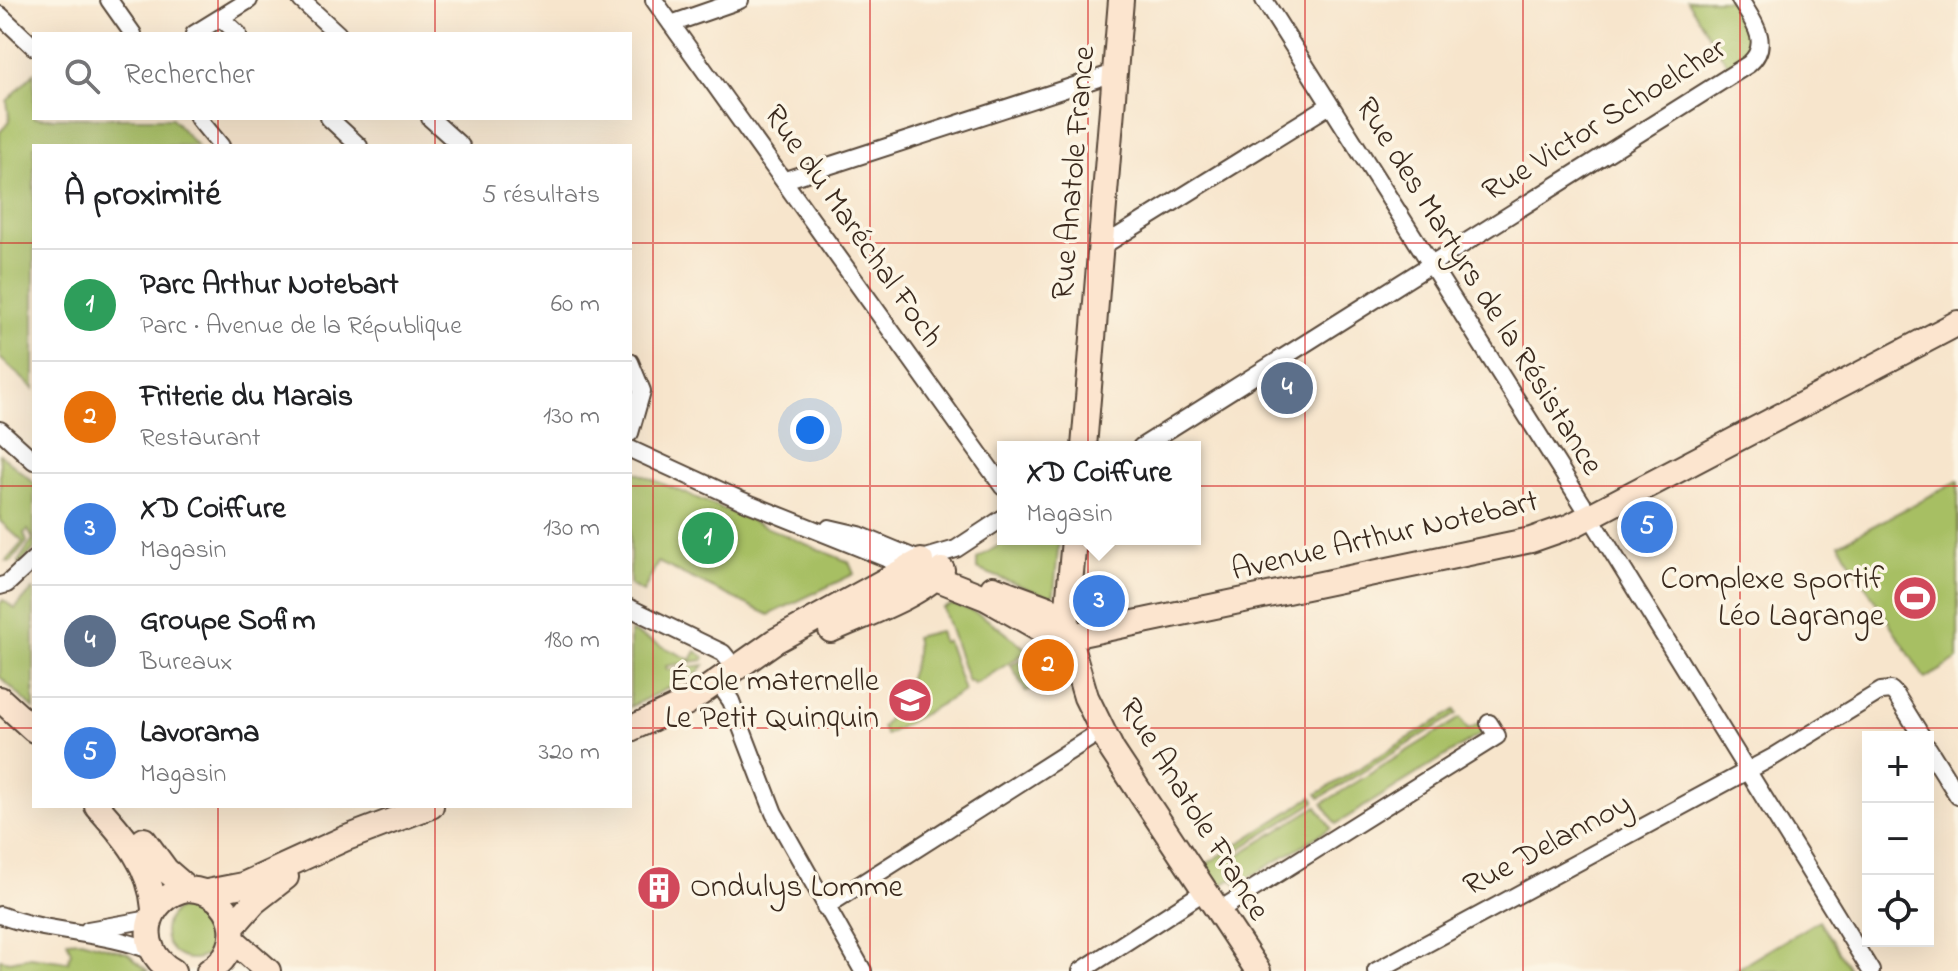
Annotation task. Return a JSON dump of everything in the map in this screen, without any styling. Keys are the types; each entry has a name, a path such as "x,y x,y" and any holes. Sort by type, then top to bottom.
{"street":[{"path":"109,0 132,32"},
{"path":"197,32 249,0"},
{"path":"301,0 336,32"},
{"name":"Rue du Maréchal Foch","path":"654,0 997,479"},
{"path":"671,24 740,0"},
{"name":"Rue Anatole France","path":"1085,441 1121,0"},
{"name":"Rue des Martyrs de la Résistance","path":"1264,0 1590,516 1871,971"},
{"name":"Rue Victor Schoelcher","path":"1150,441 1753,61 1761,39 1740,0"},
{"path":"0,15 32,45"},
{"path":"221,18 236,32"},
{"path":"785,180 1114,73"},
{"path":"1101,247 1330,105"},
{"path":"200,120 219,144"},
{"path":"331,120 357,144"},
{"path":"432,120 459,144"},
{"name":"Avenue Arthur Notebart","path":"1066,626 1531,540 1561,530 1958,323"},
{"path":"632,367 642,391 632,426"},
{"path":"0,430 32,459"},
{"path":"632,450 785,518 859,535 913,563 945,565 986,598 1046,632 1066,626"},
{"path":"727,675 809,640 945,565 997,523"},
{"name":"Rue Anatole France","path":"1073,545 1066,626 1086,697 1101,731 1258,971"},
{"path":"0,586 7,584 32,561"},
{"path":"632,728 677,708 775,641 860,597 913,563"},
{"path":"632,609 723,653 731,701 774,813 863,971"},
{"name":"Rue Delannoy","path":"1376,971 1747,770 1881,691 1891,690 1918,731"},
{"path":"0,699 30,728"},
{"path":"1081,971 1212,901 1497,736 1489,723"},
{"path":"825,907 1101,731"},
{"path":"1934,758 1958,796"},
{"path":"99,808 146,869 153,888 148,935 152,951"},
{"path":"118,808 166,870 225,906 233,933 268,971"},
{"path":"52,930 98,929 152,914 171,893 243,885 426,808"},
{"path":"209,971 226,956 233,933 263,895 319,851"},
{"path":"0,915 52,930 131,944 152,951 173,971"}],"green space":[{"path":"1687,0 1730,0 1749,34 1745,57 1730,69"},
{"path":"32,75 32,120 174,120 195,144 32,144 32,387 0,358 0,132 10,121 7,101"},
{"path":"0,454 32,481 32,537 28,530 24,533 27,542 11,562 6,561 23,542 0,521"},
{"path":"632,471 849,562 854,574 769,615 658,562 643,592 632,586"},
{"name":"Complexe sportif Léo Lagrange","path":"1958,481 1958,659 1925,679 1839,544"},
{"path":"32,541 32,551 19,566 18,562"},
{"path":"999,545 1058,545 1054,593 1050,597 977,569 977,559"},
{"path":"32,590 32,707 0,677 0,604 3,600 15,609"},
{"path":"952,605 983,617 1028,651 974,685 972,681 968,682 943,608"},
{"path":"939,631 942,642 947,641 964,691 886,735 882,728 912,671 915,637"},
{"path":"632,632 691,660 696,651 704,657 703,660 666,666 667,670 704,665 698,673 632,706"},
{"path":"1031,655 1048,679 1026,692 1011,665"},
{"path":"1455,710 1457,714 1320,798 1317,794"},
{"path":"1460,718 1468,730 1479,723 1484,732 1336,824 1323,803"},
{"path":"1312,797 1315,802 1224,859 1227,862 1317,806 1331,828 1237,885 1232,879 1219,887 1205,865"},
{"path":"192,905 211,913 219,932 211,951 192,959 173,951 165,932 173,913"},
{"path":"1819,920 1849,969 1734,971"},
{"path":"81,940 127,953 148,971 0,971 0,959 10,961 30,957 68,962 71,952 67,941"}],"place":[{"name":"Groupe Sofim","path":"1287,388"},
{"name":"Lavorama","path":"1647,527"},
{"name":"Parc Arthur Notebart","path":"708,538"},
{"name":"Complexe sportif Léo Lagrange","path":"1915,598"},
{"name":"XD Coiffure","path":"1099,601"},
{"name":"Friterie du Marais","path":"1048,665"},
{"name":"École maternelle Le Petit Quinquin","path":"910,700"},
{"name":"Ondulys Lomme","path":"659,888"}]}
